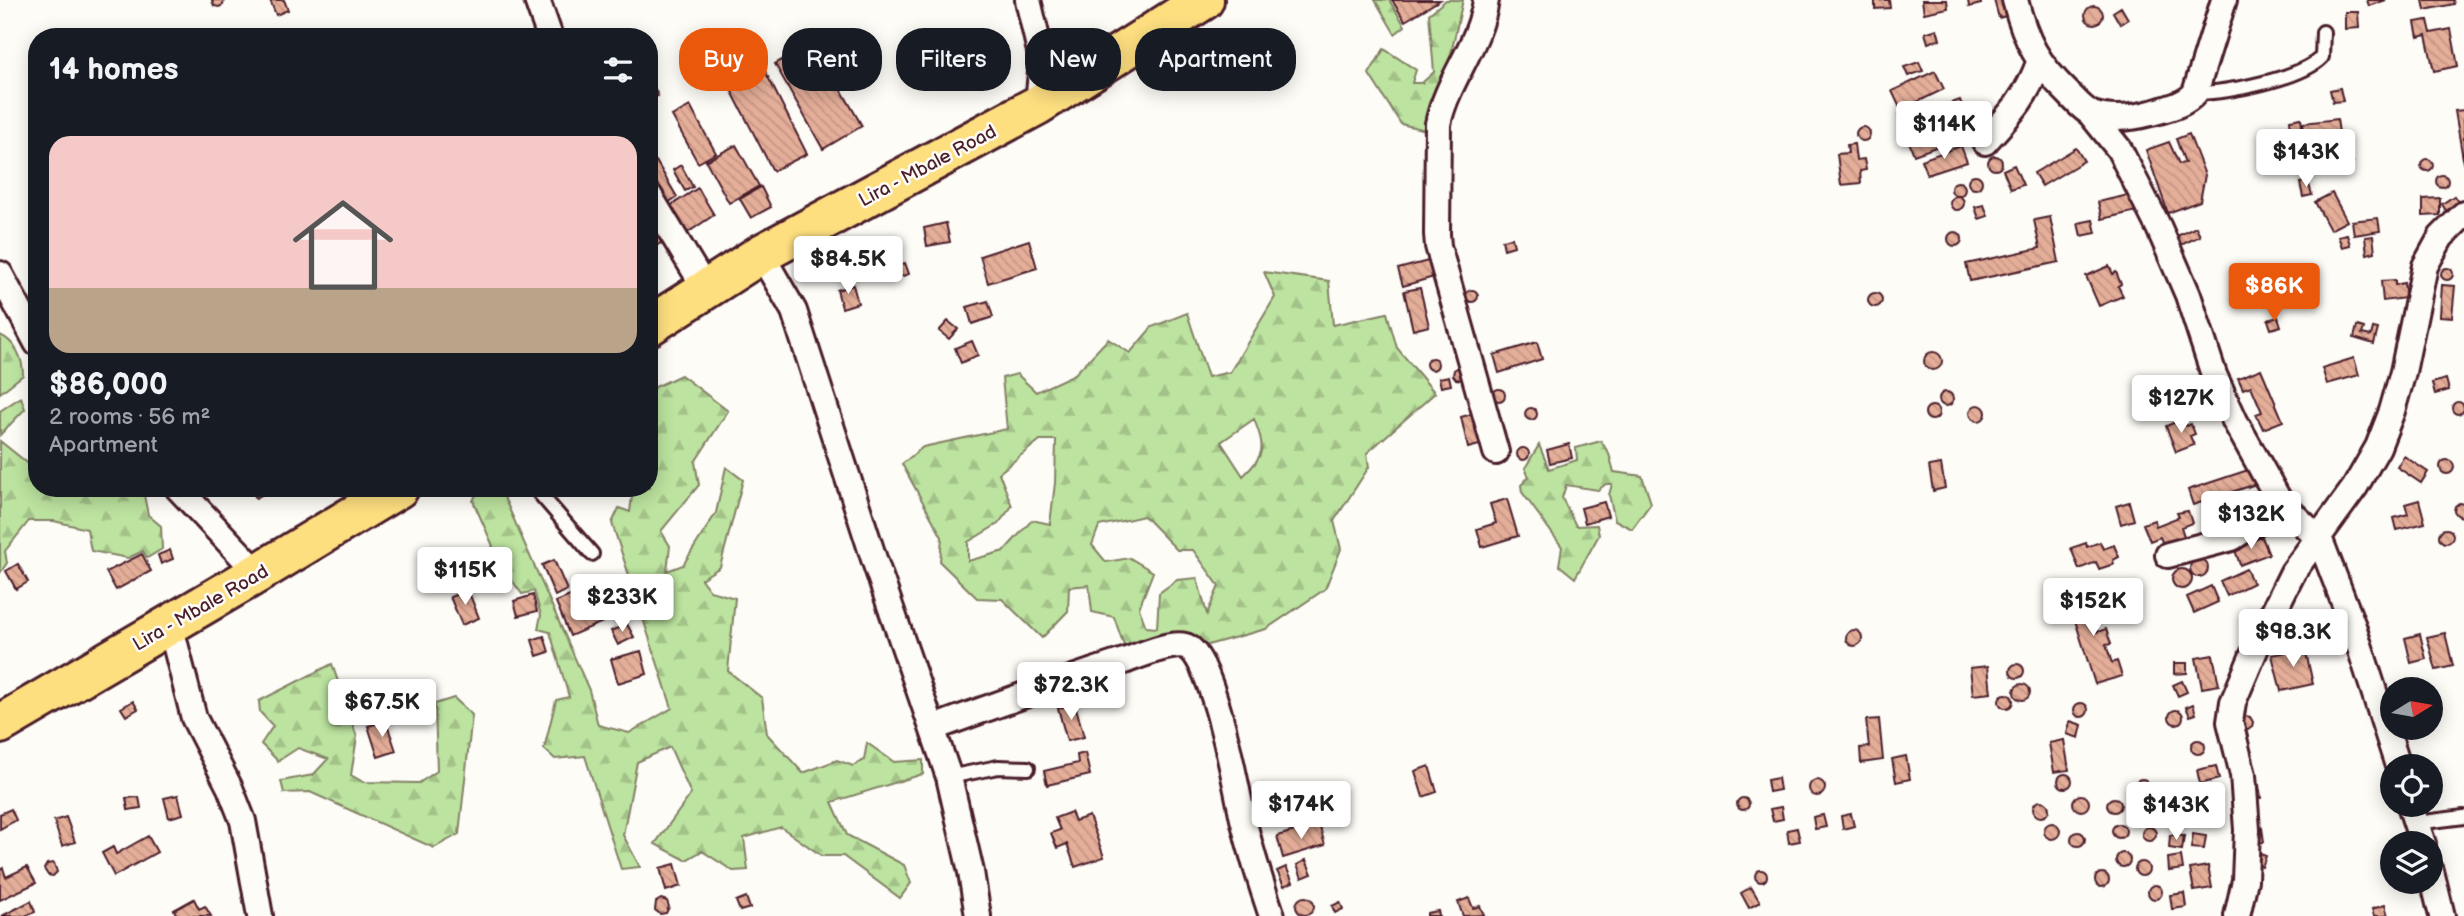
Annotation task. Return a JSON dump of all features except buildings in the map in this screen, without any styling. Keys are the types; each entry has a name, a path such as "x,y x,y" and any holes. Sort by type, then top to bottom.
{"main road":[{"name":"Lira - Mbale Road","path":"658,320 761,254 1038,105 1204,0"},
{"name":"Lira - Mbale Road","path":"0,724 258,573 379,497"}],"street":[{"path":"537,0 547,28"},
{"path":"1028,0 1042,60 1038,105"},
{"path":"1486,0 1472,46 1440,116 1437,233 1496,452"},
{"path":"2015,0 2039,63 2090,113 2119,149 2188,295 2225,401 2280,502 2318,538 2353,626 2394,754"},
{"path":"2090,113 2119,119 2133,118 2184,102 2195,93 2224,0"},
{"path":"1985,142 2017,108 2029,90 2039,63"},
{"path":"658,210 705,288"},
{"path":"2236,916 2245,880 2247,830 2243,775 2230,722 2233,702 2293,572 2355,487 2378,447 2403,372 2424,266 2441,237 2464,214"},
{"path":"761,254 794,311 874,559 933,728 949,777 971,872 978,916"},
{"path":"0,274 28,327"},
{"path":"186,497 258,573"},
{"path":"2168,555 2232,538 2255,524 2280,502"},
{"path":"170,624 194,718 230,788 243,821 260,916"},
{"path":"933,728 1069,678 1165,648 1185,645 1198,655 1215,702 1233,766 1255,864 1272,916"},
{"path":"2437,894 2442,916"}],"lane":[{"path":"2195,93 2217,93 2303,69 2317,62 2324,53 2323,32"},
{"path":"543,497 592,554"},
{"path":"949,777 998,767 1028,768"},
{"path":"2416,824 2463,817"}],"green space":[{"path":"1375,0 1389,0 1405,26 1395,34"},
{"path":"1446,0 1463,0 1443,89 1426,130 1401,124 1369,74 1384,49 1416,70 1412,83 1422,83 1434,72 1429,14"},
{"path":"1264,272 1329,281 1333,325 1387,313 1397,348 1435,393 1367,453 1369,467 1334,521 1341,549 1325,589 1266,629 1131,666 1114,617 1092,612 1089,585 1069,587 1068,611 1042,638 1002,599 977,598 940,562 942,537 902,464 923,447 1007,429 1002,378 1017,374 1036,392 1075,374 1108,339 1130,353 1152,327 1187,313 1208,377 1230,372 1275,297","holes":["1254,419 1261,450 1256,462 1243,476 1221,442","1040,440 1056,440 1050,524 1032,520 1004,551 968,561 968,542 998,524 1012,506 999,473","1144,516 1177,550 1193,550 1219,586 1207,614 1197,578 1177,580 1159,593 1157,628 1146,627 1139,608 1153,572 1130,558 1106,562 1092,545 1099,526"]},
{"path":"0,335 18,352 23,375 0,393"},
{"path":"681,375 728,411 695,462 699,485 661,531 670,546 667,571 683,565 716,513 726,467 743,480 720,567 701,579 710,591 735,598 728,671 762,698 767,734 803,773 837,760 853,766 864,760 867,743 894,762 923,760 923,774 832,802 847,835 904,865 911,883 900,898 843,856 822,856 781,827 744,838 748,870 733,871 702,851 686,860 655,844 691,794 670,747 637,762 623,835 640,867 621,869 585,756 555,759 544,749 556,700 569,697 550,632 538,629 541,615 534,591 522,594 501,565 488,575 480,568 493,546 473,501 475,497 504,497 589,690 598,725 629,733 672,708 612,523 619,508 630,512 632,497 658,497 658,386"},
{"path":"21,397 25,409 0,435 0,411"},
{"path":"0,441 28,463 28,497 144,497 148,515 161,526 162,549 147,558 143,551 128,558 91,551 87,529 54,521 29,521 5,551 7,563 0,573"},
{"path":"1601,441 1609,454 1614,472 1642,476 1651,503 1632,529 1615,520 1609,495 1612,484 1606,484 1598,490 1566,485 1562,498 1576,526 1597,525 1599,535 1575,578 1559,565 1562,547 1522,492 1521,485 1529,477 1525,468 1539,445 1549,469 1577,460 1576,448"},
{"path":"332,664 357,737 351,775 363,782 419,783 437,771 435,704 454,698 472,715 459,834 434,848 310,792 284,793 281,781 313,775 328,759 298,748 278,761 261,744 273,726 260,712 259,701"}]}
